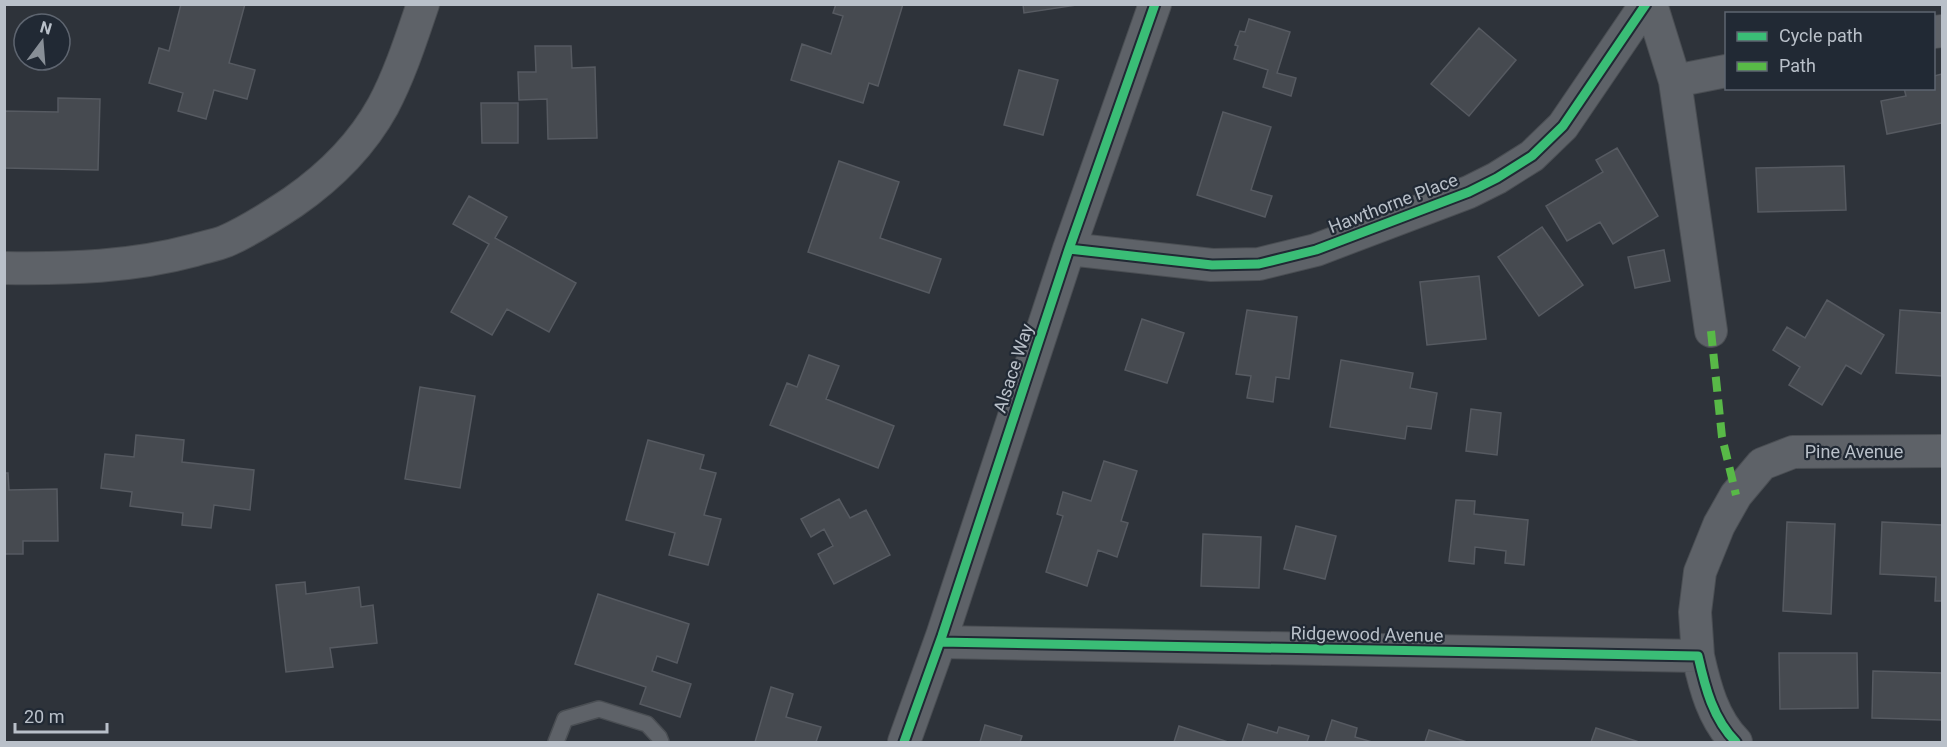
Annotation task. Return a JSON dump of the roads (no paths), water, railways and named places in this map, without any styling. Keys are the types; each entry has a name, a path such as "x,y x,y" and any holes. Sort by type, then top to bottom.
{"street":[{"path":"4,268 123,265 170,257 225,241 269,218 318,185 354,149 382,108 401,69 423,4"},
{"name":"Alsace Way","path":"904,742 940,642 1069,249 1155,4"},
{"name":"Hawthorne Place","path":"1069,249 1212,265 1259,264 1317,250 1469,192 1532,156 1563,126 1649,4"},
{"name":"Hawthorne Place","path":"1649,4 1675,81 1712,330"},
{"path":"1675,81 1725,71"},
{"name":"Pine Avenue","path":"1698,656 1695,612 1700,572 1719,525 1730,505 1762,465 1793,452 1942,451"},
{"name":"Ridgewood Avenue","path":"940,642 1698,656"},
{"path":"1698,656 1706,693 1728,734 1736,742"}],"lane":[{"path":"556,742 565,719 598,709 647,724 661,742"}]}
